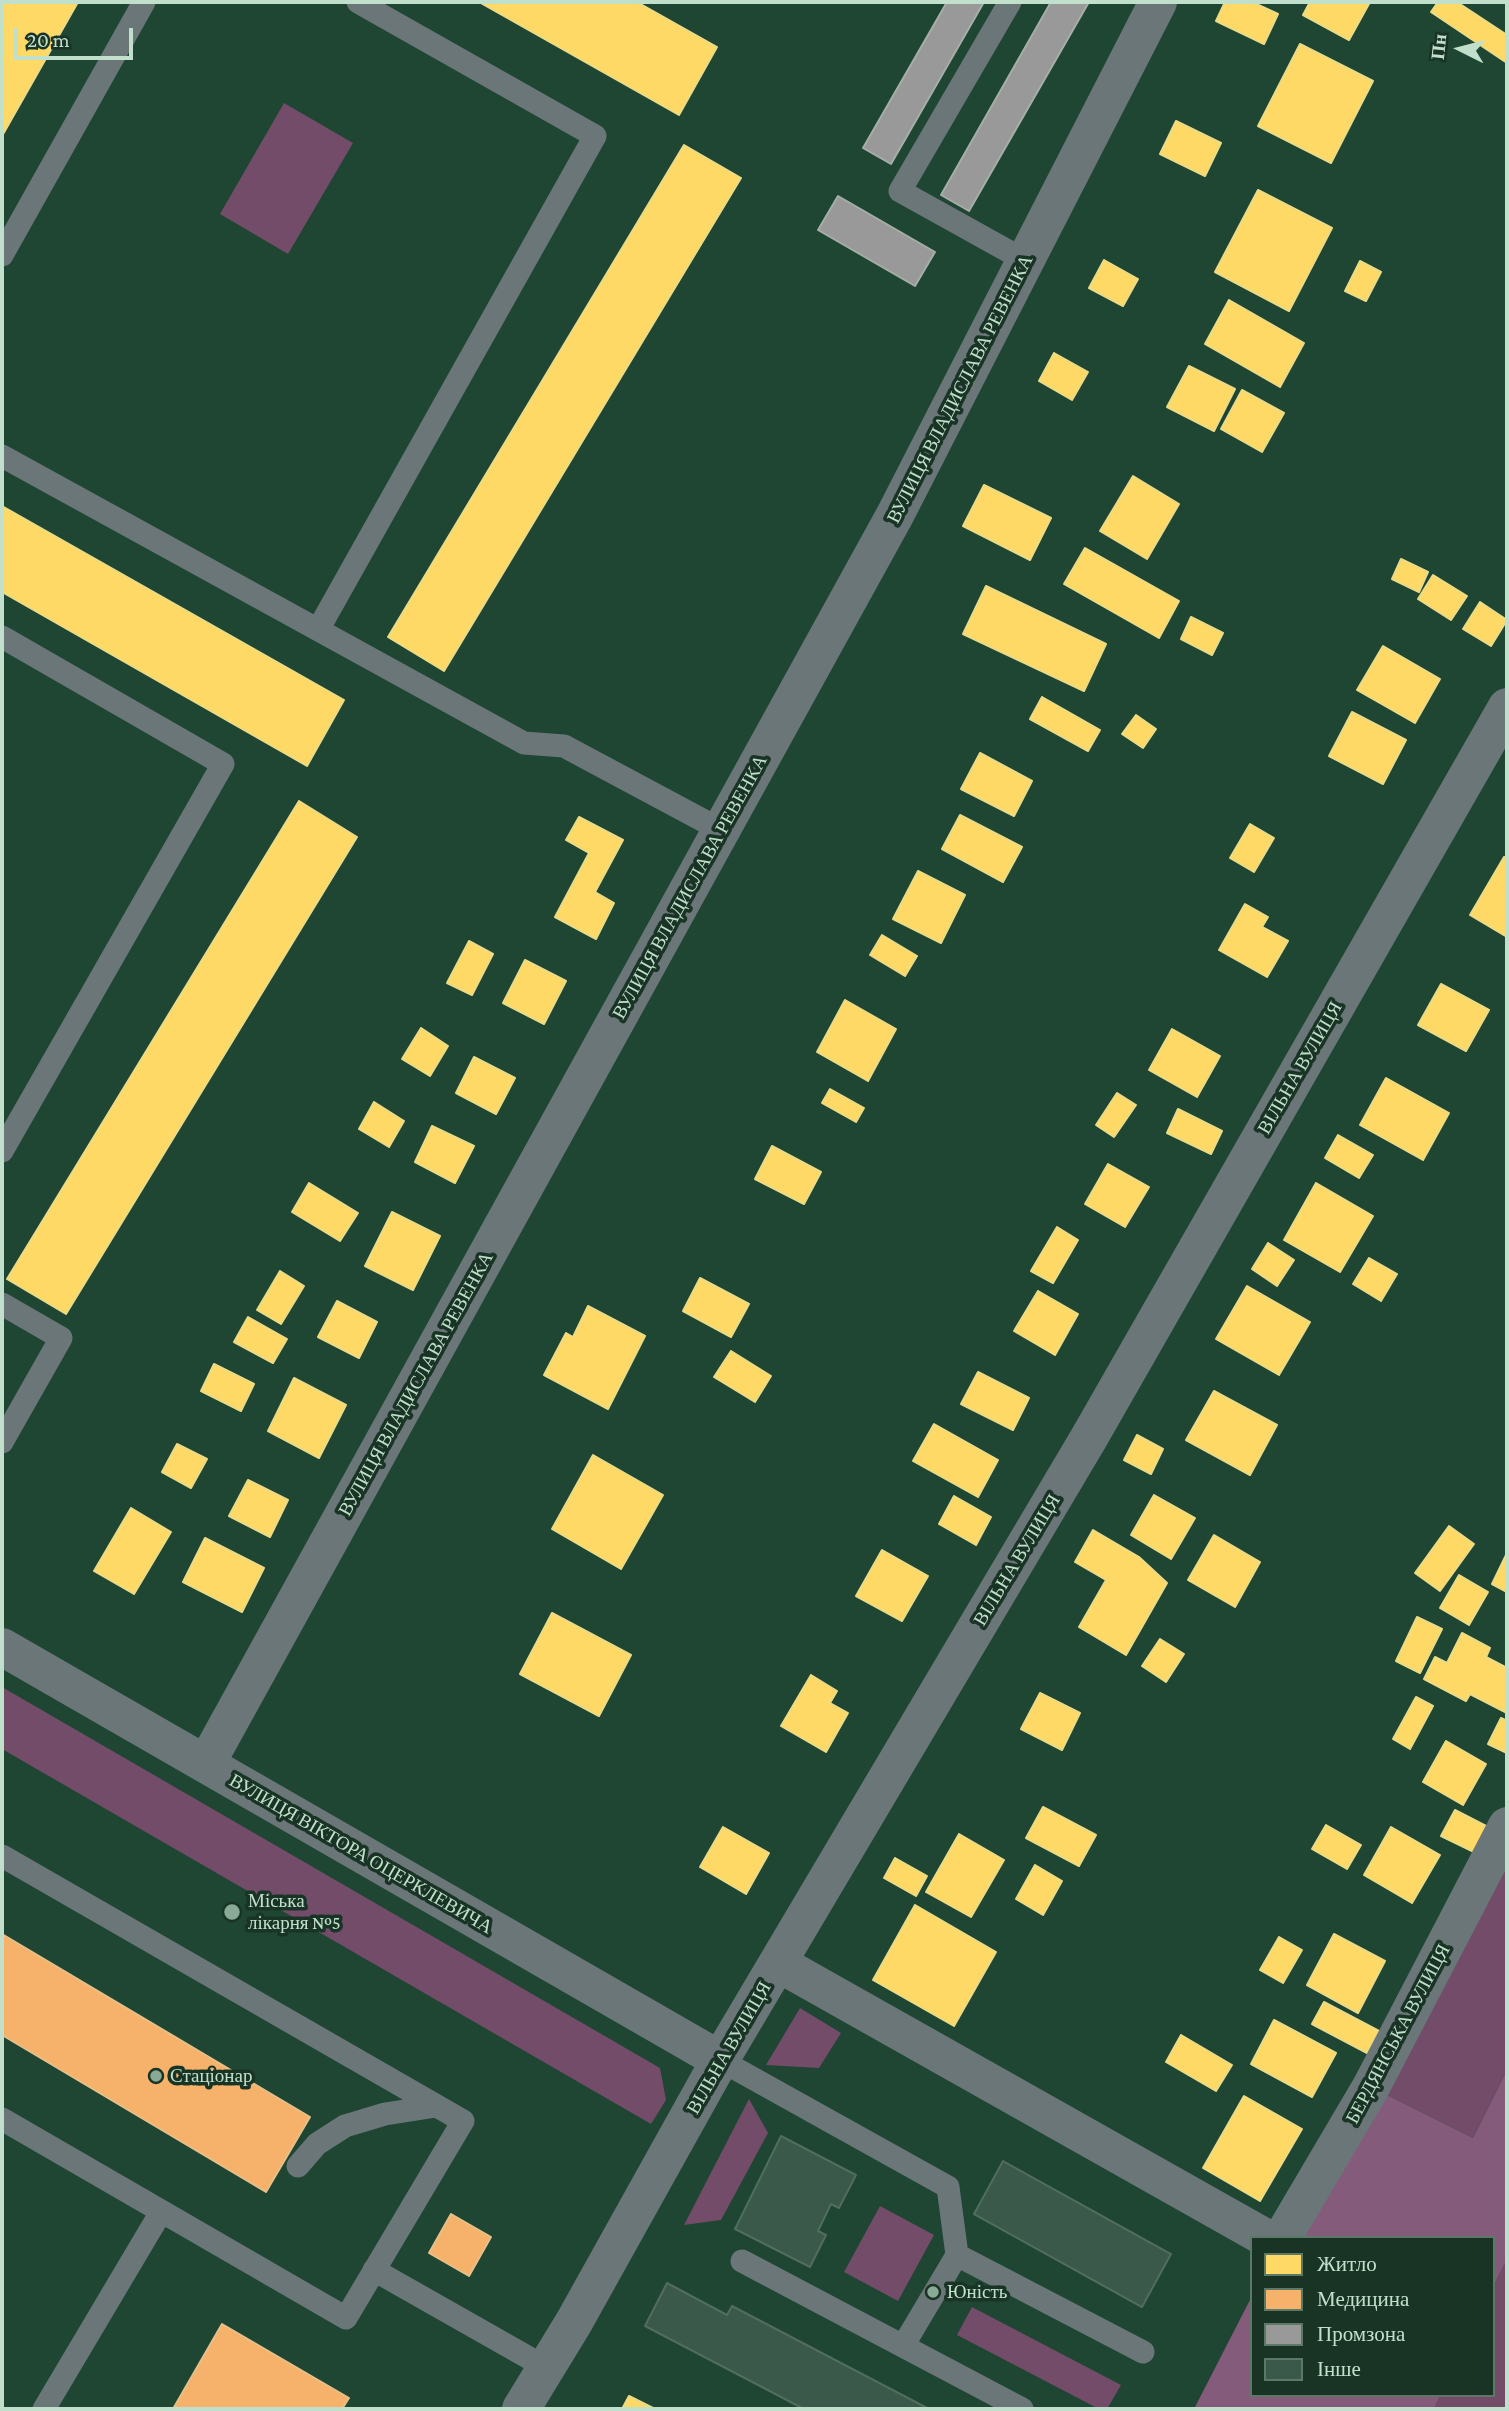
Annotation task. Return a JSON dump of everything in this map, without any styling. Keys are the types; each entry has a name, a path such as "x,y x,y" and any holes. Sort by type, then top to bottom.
{"street":[{"name":"ВУЛИЦЯ ВЛАДИСЛАВА РЕВЕНКА","path":"206,1764 895,515 1158,2"},
{"name":"ВІЛЬНА ВУЛИЦЯ","path":"521,2409 574,2322 720,2060 1090,1436 1507,706"},
{"name":"ВУЛИЦЯ ВІКТОРА ОЦЕРКЛЕВИЧА","path":"2,1647 720,2060"},
{"name":"БЕРДЯНСЬКА ВУЛИЦЯ","path":"1283,2236 1371,2087 1507,1826"},
{"path":"778,1963 1262,2236"}],"lane":[{"path":"2,255 144,2"},
{"path":"318,628 595,136 358,2"},
{"path":"1010,2 900,191 1026,261"},
{"path":"2,456 524,743 564,746 721,830"},
{"path":"2,637 223,764 2,1151"},
{"path":"2,1304 61,1338 2,1442"},
{"path":"2,1856 463,2121 346,2318 2,2119"},
{"path":"720,2060 948,2187 957,2255 903,2346"},
{"path":"298,2166 317,2144 345,2126 385,2114 436,2106"},
{"path":"44,2409 162,2212"},
{"path":"957,2255 1143,2352"},
{"path":"742,2260 1022,2409"},
{"path":"374,2270 545,2367"}],"shaded area":[{"path":"284,103 353,143 288,254 220,214"},
{"path":"2,1687 660,2068 666,2100 651,2124 2,1749"},
{"path":"1507,1826 1507,2070 1473,2138 1371,2087"},
{"path":"800,2008 841,2033 819,2068 766,2065"},
{"path":"1507,2070 1507,2259 1495,2283 1495,2236 1283,2236 1371,2087 1473,2138"},
{"path":"749,2099 768,2133 721,2220 684,2225"},
{"path":"880,2206 934,2235 898,2301 844,2272"},
{"path":"1507,2259 1507,2409 1434,2409 1439,2397 1495,2397 1495,2283"},
{"path":"1250,2300 1250,2397 1439,2397 1434,2409 1194,2409"},
{"path":"972,2307 1121,2385 1107,2409 1099,2409 957,2335"}],"building: Житло":[{"path":"2,2 78,2 2,136"},
{"path":"479,2 637,2 717,47 679,115"},
{"path":"1225,2 1252,2 1278,14 1264,44 1216,21"},
{"path":"1310,2 1370,2 1349,40 1303,15"},
{"path":"1438,2 1457,2 1507,35 1507,63 1431,12"},
{"path":"1300,44 1373,81 1331,163 1258,126"},
{"path":"1176,121 1221,143 1205,176 1160,154"},
{"path":"684,145 741,178 444,671 388,637"},
{"path":"1258,190 1332,228 1289,311 1215,272"},
{"path":"1104,260 1138,279 1123,306 1089,288"},
{"path":"1360,261 1381,272 1366,301 1345,291"},
{"path":"1229,300 1304,343 1280,387 1205,344"},
{"path":"1054,353 1088,372 1072,400 1039,381"},
{"path":"1189,366 1235,389 1214,431 1167,407"},
{"path":"1242,390 1284,413 1262,452 1221,429"},
{"path":"1133,476 1179,504 1147,559 1100,531"},
{"path":"984,485 1051,518 1030,560 963,526"},
{"path":"2,506 344,700 307,766 2,592"},
{"path":"1085,548 1179,601 1159,638 1064,584"},
{"path":"1401,559 1428,572 1419,592 1392,579"},
{"path":"1433,575 1467,596 1451,620 1418,599"},
{"path":"986,586 1106,644 1084,691 963,634"},
{"path":"1480,602 1507,620 1491,646 1463,629"},
{"path":"1191,617 1223,633 1212,655 1181,639"},
{"path":"1383,646 1440,679 1415,723 1357,690"},
{"path":"1042,697 1100,730 1088,751 1030,719"},
{"path":"1352,712 1406,740 1383,784 1329,756"},
{"path":"1136,715 1156,729 1143,748 1122,734"},
{"path":"980,753 1032,781 1014,816 961,789"},
{"path":"299,801 357,837 66,1314 7,1279"},
{"path":"960,815 1022,847 1003,882 942,849"},
{"path":"579,817 623,840 595,892 614,903 596,939 555,917 589,853 566,840"},
{"path":"1250,824 1274,838 1254,872 1230,858"},
{"path":"1504,857 1507,858 1507,937 1470,915"},
{"path":"918,871 965,895 941,943 893,919"},
{"path":"1245,904 1268,917 1262,927 1288,941 1267,977 1219,950"},
{"path":"882,935 917,956 905,976 870,955"},
{"path":"469,941 493,954 472,995 447,983"},
{"path":"525,960 566,981 544,1024 503,1003"},
{"path":"1441,984 1489,1010 1466,1051 1418,1025"},
{"path":"845,1000 896,1029 868,1081 817,1052"},
{"path":"421,1028 448,1046 430,1076 402,1059"},
{"path":"1172,1029 1220,1056 1197,1097 1149,1070"},
{"path":"474,1057 515,1078 496,1114 456,1093"},
{"path":"1386,1078 1449,1113 1423,1160 1360,1125"},
{"path":"830,1089 864,1108 856,1122 822,1103"},
{"path":"1117,1093 1136,1105 1114,1137 1096,1125"},
{"path":"374,1102 404,1121 389,1147 359,1129"},
{"path":"1178,1109 1222,1131 1211,1154 1167,1133"},
{"path":"432,1126 474,1146 455,1183 415,1162"},
{"path":"1338,1135 1373,1155 1359,1178 1325,1158"},
{"path":"772,1146 821,1172 804,1204 755,1179"},
{"path":"1108,1164 1149,1187 1125,1227 1085,1204"},
{"path":"309,1183 358,1213 340,1241 292,1212"},
{"path":"1316,1183 1373,1216 1340,1272 1284,1240"},
{"path":"392,1212 440,1236 413,1290 365,1266"},
{"path":"1057,1227 1078,1240 1053,1283 1031,1271"},
{"path":"1268,1243 1294,1260 1277,1286 1252,1269"},
{"path":"1369,1258 1397,1274 1381,1301 1353,1284"},
{"path":"280,1271 304,1286 281,1324 257,1310"},
{"path":"700,1278 749,1304 731,1337 683,1311"},
{"path":"1247,1286 1310,1322 1279,1375 1216,1339"},
{"path":"1038,1291 1078,1314 1055,1355 1014,1331"},
{"path":"337,1301 377,1322 359,1358 318,1337"},
{"path":"588,1306 645,1336 608,1409 544,1375 566,1333 573,1337"},
{"path":"248,1317 287,1339 273,1363 234,1342"},
{"path":"731,1351 771,1376 755,1402 714,1377"},
{"path":"214,1364 254,1384 241,1411 201,1391"},
{"path":"978,1372 1029,1398 1013,1430 961,1404"},
{"path":"294,1378 346,1405 319,1458 268,1431"},
{"path":"1214,1391 1277,1425 1250,1475 1186,1440"},
{"path":"934,1424 998,1460 978,1497 913,1461"},
{"path":"1137,1435 1163,1449 1151,1474 1124,1460"},
{"path":"177,1444 207,1459 191,1488 162,1472"},
{"path":"593,1455 663,1495 621,1569 552,1529"},
{"path":"248,1480 288,1500 270,1537 229,1516"},
{"path":"1154,1495 1195,1518 1171,1559 1131,1535"},
{"path":"954,1496 991,1517 976,1545 939,1524"},
{"path":"131,1508 171,1532 134,1594 94,1571"},
{"path":"1449,1526 1474,1544 1440,1591 1415,1573"},
{"path":"1093,1530 1139,1557 1167,1583 1126,1655 1079,1627 1106,1580 1075,1562"},
{"path":"1214,1535 1260,1562 1235,1607 1188,1580"},
{"path":"205,1538 264,1568 242,1612 183,1582"},
{"path":"882,1550 928,1576 902,1621 856,1596"},
{"path":"1507,1553 1507,1592 1492,1584"},
{"path":"1459,1575 1488,1592 1469,1625 1440,1608"},
{"path":"552,1613 631,1655 599,1716 520,1674"},
{"path":"1417,1617 1442,1629 1420,1673 1396,1661"},
{"path":"1462,1633 1490,1648 1486,1657 1507,1668 1507,1713 1470,1694 1466,1701 1424,1679 1435,1657 1447,1663"},
{"path":"1160,1639 1184,1654 1166,1682 1142,1666"},
{"path":"811,1675 837,1691 830,1703 848,1713 826,1752 781,1726"},
{"path":"1040,1693 1080,1713 1062,1750 1021,1729"},
{"path":"1416,1697 1433,1706 1410,1749 1393,1739"},
{"path":"1501,1718 1507,1721 1507,1753 1488,1744"},
{"path":"1446,1741 1486,1764 1463,1805 1423,1782"},
{"path":"1043,1807 1096,1835 1079,1866 1026,1838"},
{"path":"1455,1810 1488,1827 1474,1852 1441,1836"},
{"path":"1326,1825 1361,1845 1347,1869 1312,1849"},
{"path":"723,1827 769,1853 746,1894 700,1867"},
{"path":"1391,1827 1440,1855 1412,1903 1364,1875"},
{"path":"959,1834 1004,1860 971,1917 926,1892"},
{"path":"895,1858 927,1876 916,1896 884,1878"},
{"path":"1035,1865 1062,1881 1043,1915 1016,1899"},
{"path":"915,1905 996,1952 954,2026 873,1980"},
{"path":"1334,1934 1385,1961 1358,2013 1307,1985"},
{"path":"1279,1937 1302,1950 1283,1983 1260,1970"},
{"path":"1324,2002 1379,2031 1367,2053 1312,2024"},
{"path":"1274,2020 1336,2053 1312,2097 1251,2064"},
{"path":"1181,2035 1232,2065 1216,2091 1166,2062"},
{"path":"1244,2096 1302,2129 1260,2201 1203,2168"},
{"path":"629,2396 655,2409 622,2409"}],"building: Медицина":[{"name":"Стаціонар","path":"2,1934 310,2117 266,2192 2,2035"},
{"path":"451,2214 491,2237 469,2276 429,2253"},
{"path":"222,2324 349,2398 342,2409 173,2409"}],"building: Промзона":[{"path":"947,2 984,2 891,164 863,148"},
{"path":"1051,2 1089,2 969,211 941,195"},
{"path":"838,196 935,252 915,286 818,230"}],"building: Інше":[{"path":"781,2136 856,2175 839,2208 831,2204 818,2231 826,2235 810,2267 735,2229"},
{"path":"1003,2161 1171,2254 1142,2307 974,2214"},
{"path":"667,2283 727,2315 732,2306 929,2409 804,2409 645,2326"}],"place":[{"name":"Міська лікарня №5","path":"232,1912"},
{"name":"Стаціонар","path":"156,2076"},
{"name":"Юність","path":"933,2292"}]}
